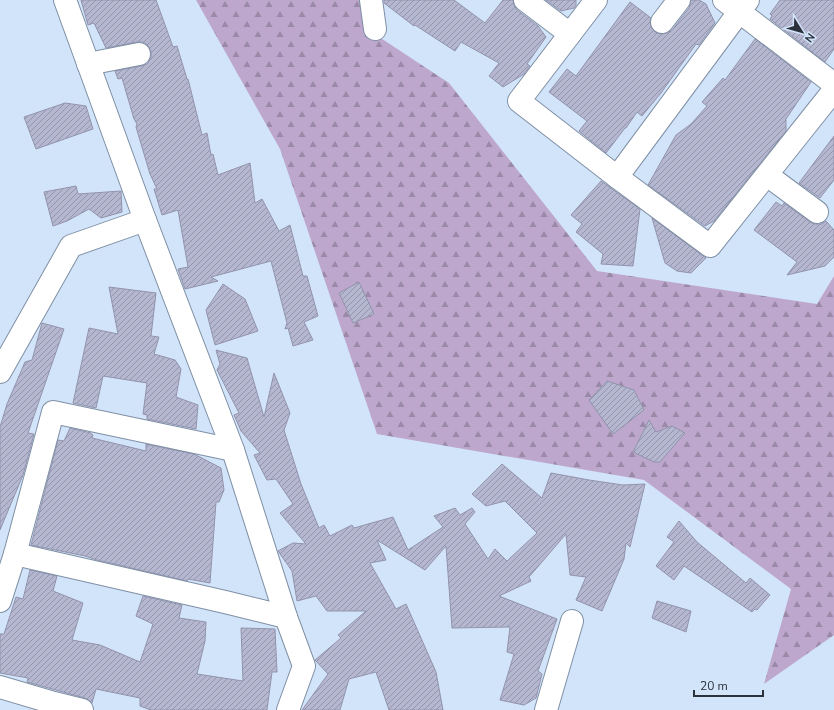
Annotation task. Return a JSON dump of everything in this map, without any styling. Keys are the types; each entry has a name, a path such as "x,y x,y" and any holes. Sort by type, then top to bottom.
{"street":[{"path":"65,0 145,220 233,450 286,618 304,666 288,710"},
{"path":"371,0 375,28"},
{"path":"526,0 570,34"},
{"path":"596,0 519,101 617,177 710,246 834,90"},
{"path":"662,22 678,0"},
{"path":"617,177 737,4 834,84"},
{"path":"88,64 139,54"},
{"path":"767,175 817,212"},
{"path":"0,372 71,246 145,220"},
{"path":"0,601 15,554 53,412 233,450"},
{"path":"15,554 225,602 286,618"},
{"path":"546,710 572,621"},
{"path":"0,687 53,707 82,710"}],"green space":[{"path":"196,0 363,0 370,31 449,83 597,271 817,304 834,276 834,635 764,684 791,589 644,480 377,434 280,149"}],"building":[{"path":"81,0 156,0 173,47 177,46 188,79 202,135 207,133 211,155 213,154 218,175 250,163 255,203 262,199 279,231 290,225 303,276 307,276 318,316 304,322 313,340 293,346 288,328 285,329 287,323 271,261 211,277 218,281 185,289 178,269 188,267 178,210 162,215 154,189 157,189 150,174 136,127 137,124 134,119 122,78 118,79 115,71 147,64 151,58 151,51 143,42 106,48 94,23 88,25"},
{"path":"384,0 454,0 485,23 503,0 513,0 517,10 538,26 546,37 527,64 530,66 524,74 503,87 489,76 499,63 461,42 455,51 415,25 414,26 384,3"},
{"path":"546,0 576,0 576,5 574,8 561,11"},
{"path":"691,0 699,0 706,4 715,23 699,45 696,44 661,93 642,116 637,112 606,153 579,131 587,121 549,92 567,69 576,76 630,2 651,18 651,27 655,32 661,34 672,30 689,8"},
{"path":"780,0 834,0 834,49 825,62 770,19 772,16 770,14"},
{"path":"755,39 811,82 786,119 786,131 714,221 705,226 648,185 676,135 691,124 707,106 702,102 723,78 725,80"},
{"path":"65,103 86,106 93,129 36,149 24,117"},
{"path":"834,136 834,180 820,198 799,183"},
{"path":"601,181 640,209 633,266 601,264 603,254 576,232 582,224 571,215"},
{"path":"76,186 78,194 121,191 122,212 101,218 89,209 67,221 53,226 44,192"},
{"path":"776,202 782,206 784,203 815,224 822,224 826,221 834,230 834,257 825,266 787,275 797,262 754,230"},
{"path":"652,218 706,258 691,273 677,271 665,263"},
{"path":"359,282 374,314 353,323 339,293"},
{"path":"223,284 245,299 258,331 215,345 206,310"},
{"path":"109,287 156,293 151,336 159,337 154,354 175,360 181,369 176,397 198,405 196,429 147,419 147,415 143,414 147,383 103,376 96,408 73,403 89,328 118,334"},
{"path":"42,323 64,329 28,433 34,434 23,475 0,530 0,427 7,404 25,362 32,360"},
{"path":"216,350 247,358 264,417 274,373 290,413 284,430 301,484 319,528 324,525 330,536 352,525 354,528 393,517 408,550 443,527 434,516 455,508 460,515 472,508 475,512 465,524 488,559 495,549 507,561 537,533 505,501 486,506 472,494 502,464 542,498 551,473 623,485 645,484 630,547 626,543 624,559 602,611 576,600 586,577 570,575 566,534 529,577 531,581 499,596 557,619 538,671 542,674 536,698 524,705 500,700 514,654 507,652 510,627 452,628 446,546 425,570 377,540 386,560 370,563 396,609 406,604 436,672 443,710 389,710 376,672 349,679 340,710 302,710 328,674 315,660 341,638 338,635 366,611 327,611 316,596 297,601 292,571 278,551 293,543 306,544 280,513 293,504 276,479 267,480 254,455 260,453 241,431 234,415 239,413 217,370 220,364"},
{"path":"607,381 634,390 644,410 613,434 589,400"},
{"path":"649,420 656,432 672,426 685,433 660,462 654,462 633,452"},
{"path":"70,428 91,433 93,435 92,438 146,451 146,444 194,454 221,468 224,490 219,502 216,502 210,583 188,579 187,581 85,556 31,545 58,440 64,441"},
{"path":"679,521 697,542 746,583 750,578 770,595 757,610 755,609 752,612 684,566 674,580 656,566 674,542 667,537"},
{"path":"30,570 57,576 53,591 83,603 72,640 100,645 140,662 153,624 136,616 143,596 182,605 179,618 206,622 205,641 197,674 243,681 241,628 275,629 277,672 272,672 267,710 151,710 140,706 140,698 96,689 92,703 85,698 27,682 28,678 0,673 0,634 4,634 16,597 23,599"},
{"path":"657,601 691,611 686,632 652,618"}]}
